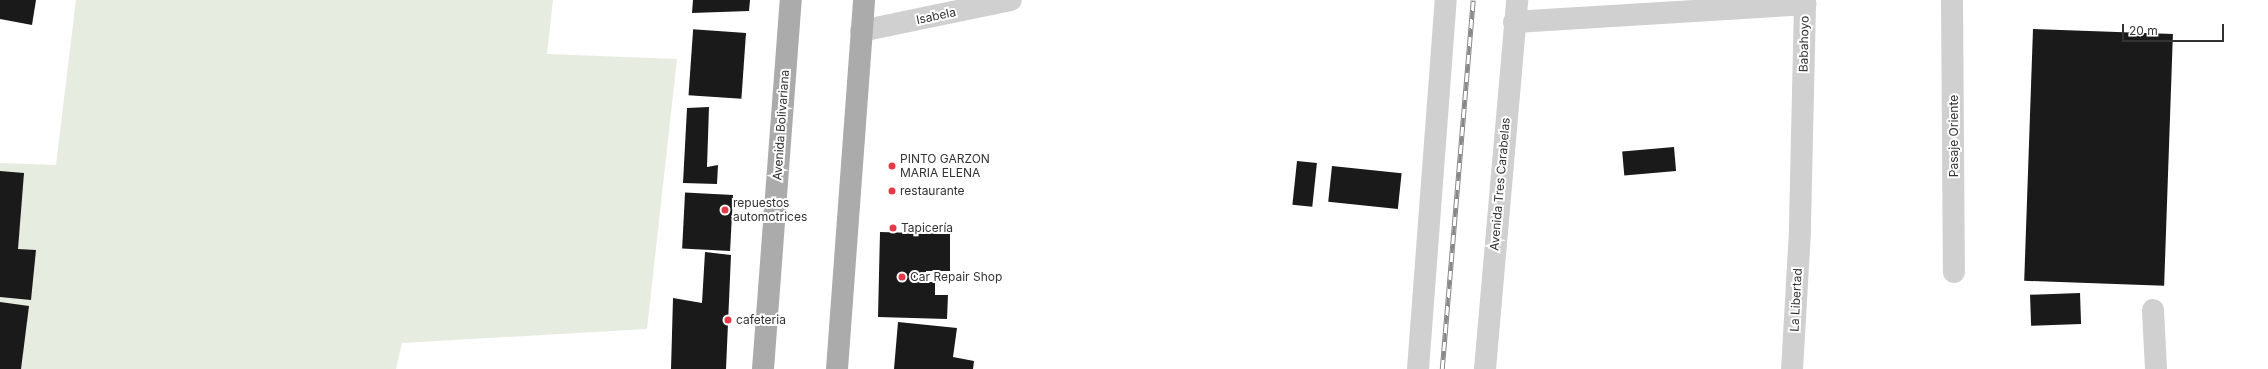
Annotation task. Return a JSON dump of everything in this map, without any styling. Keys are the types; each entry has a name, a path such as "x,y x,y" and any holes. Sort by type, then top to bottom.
{"main road":[{"name":"Avenida Bolivariana","path":"763,369 791,0"},
{"path":"836,369 864,0"}],"street":[{"name":"Isabela","path":"861,31 1011,0"},
{"path":"1418,369 1446,0"},
{"name":"Avenida Tres Carabelas","path":"1485,369 1517,0"},
{"name":"Pasaje Oriente","path":"1952,0 1954,272"},
{"name":"Babahoyo","path":"1514,22 1805,4 1800,231"},
{"name":"La Libertad","path":"1792,369 1800,231"},
{"path":"2153,310 2156,369"}],"shaded area":[{"path":"76,0 553,0 547,54 677,59 647,329 402,343 396,369 0,369 0,163 56,165"}],"building":[{"path":"0,0 36,0 32,25 0,19"},
{"path":"693,0 750,0 749,11 692,13"},
{"path":"693,29 746,33 741,99 689,95"},
{"path":"2033,29 2173,34 2164,286 2024,281"},
{"path":"709,107 707,167 718,165 717,184 683,183 687,108"},
{"path":"1674,147 1676,171 1624,175 1622,152"},
{"path":"1297,161 1317,163 1312,207 1292,205"},
{"path":"1332,166 1402,173 1398,209 1328,202"},
{"path":"0,171 24,173 18,249 36,250 31,300 0,297"},
{"path":"685,192 733,195 730,251 682,248"},
{"name":"Car Repair Shop","path":"880,232 950,234 950,271 926,271 926,282 935,282 935,295 948,295 947,319 878,317"},
{"path":"705,252 731,255 726,369 671,369 673,298 702,303"},
{"path":"2080,293 2081,324 2031,326 2030,295"},
{"path":"0,302 29,306 21,369 0,369"},
{"path":"898,322 957,328 953,357 974,361 973,369 894,369"}],"railway":[{"path":"1442,369 1473,0"}],"place":[{"name":"PINTO GARZON MARIA ELENA","path":"892,166"},
{"name":"restaurante","path":"892,191"},
{"name":"repuestos automotrices","path":"725,210"},
{"name":"Tapicería","path":"893,228"},
{"name":"Car Repair Shop","path":"902,277"},
{"name":"cafeteria","path":"728,320"}]}
